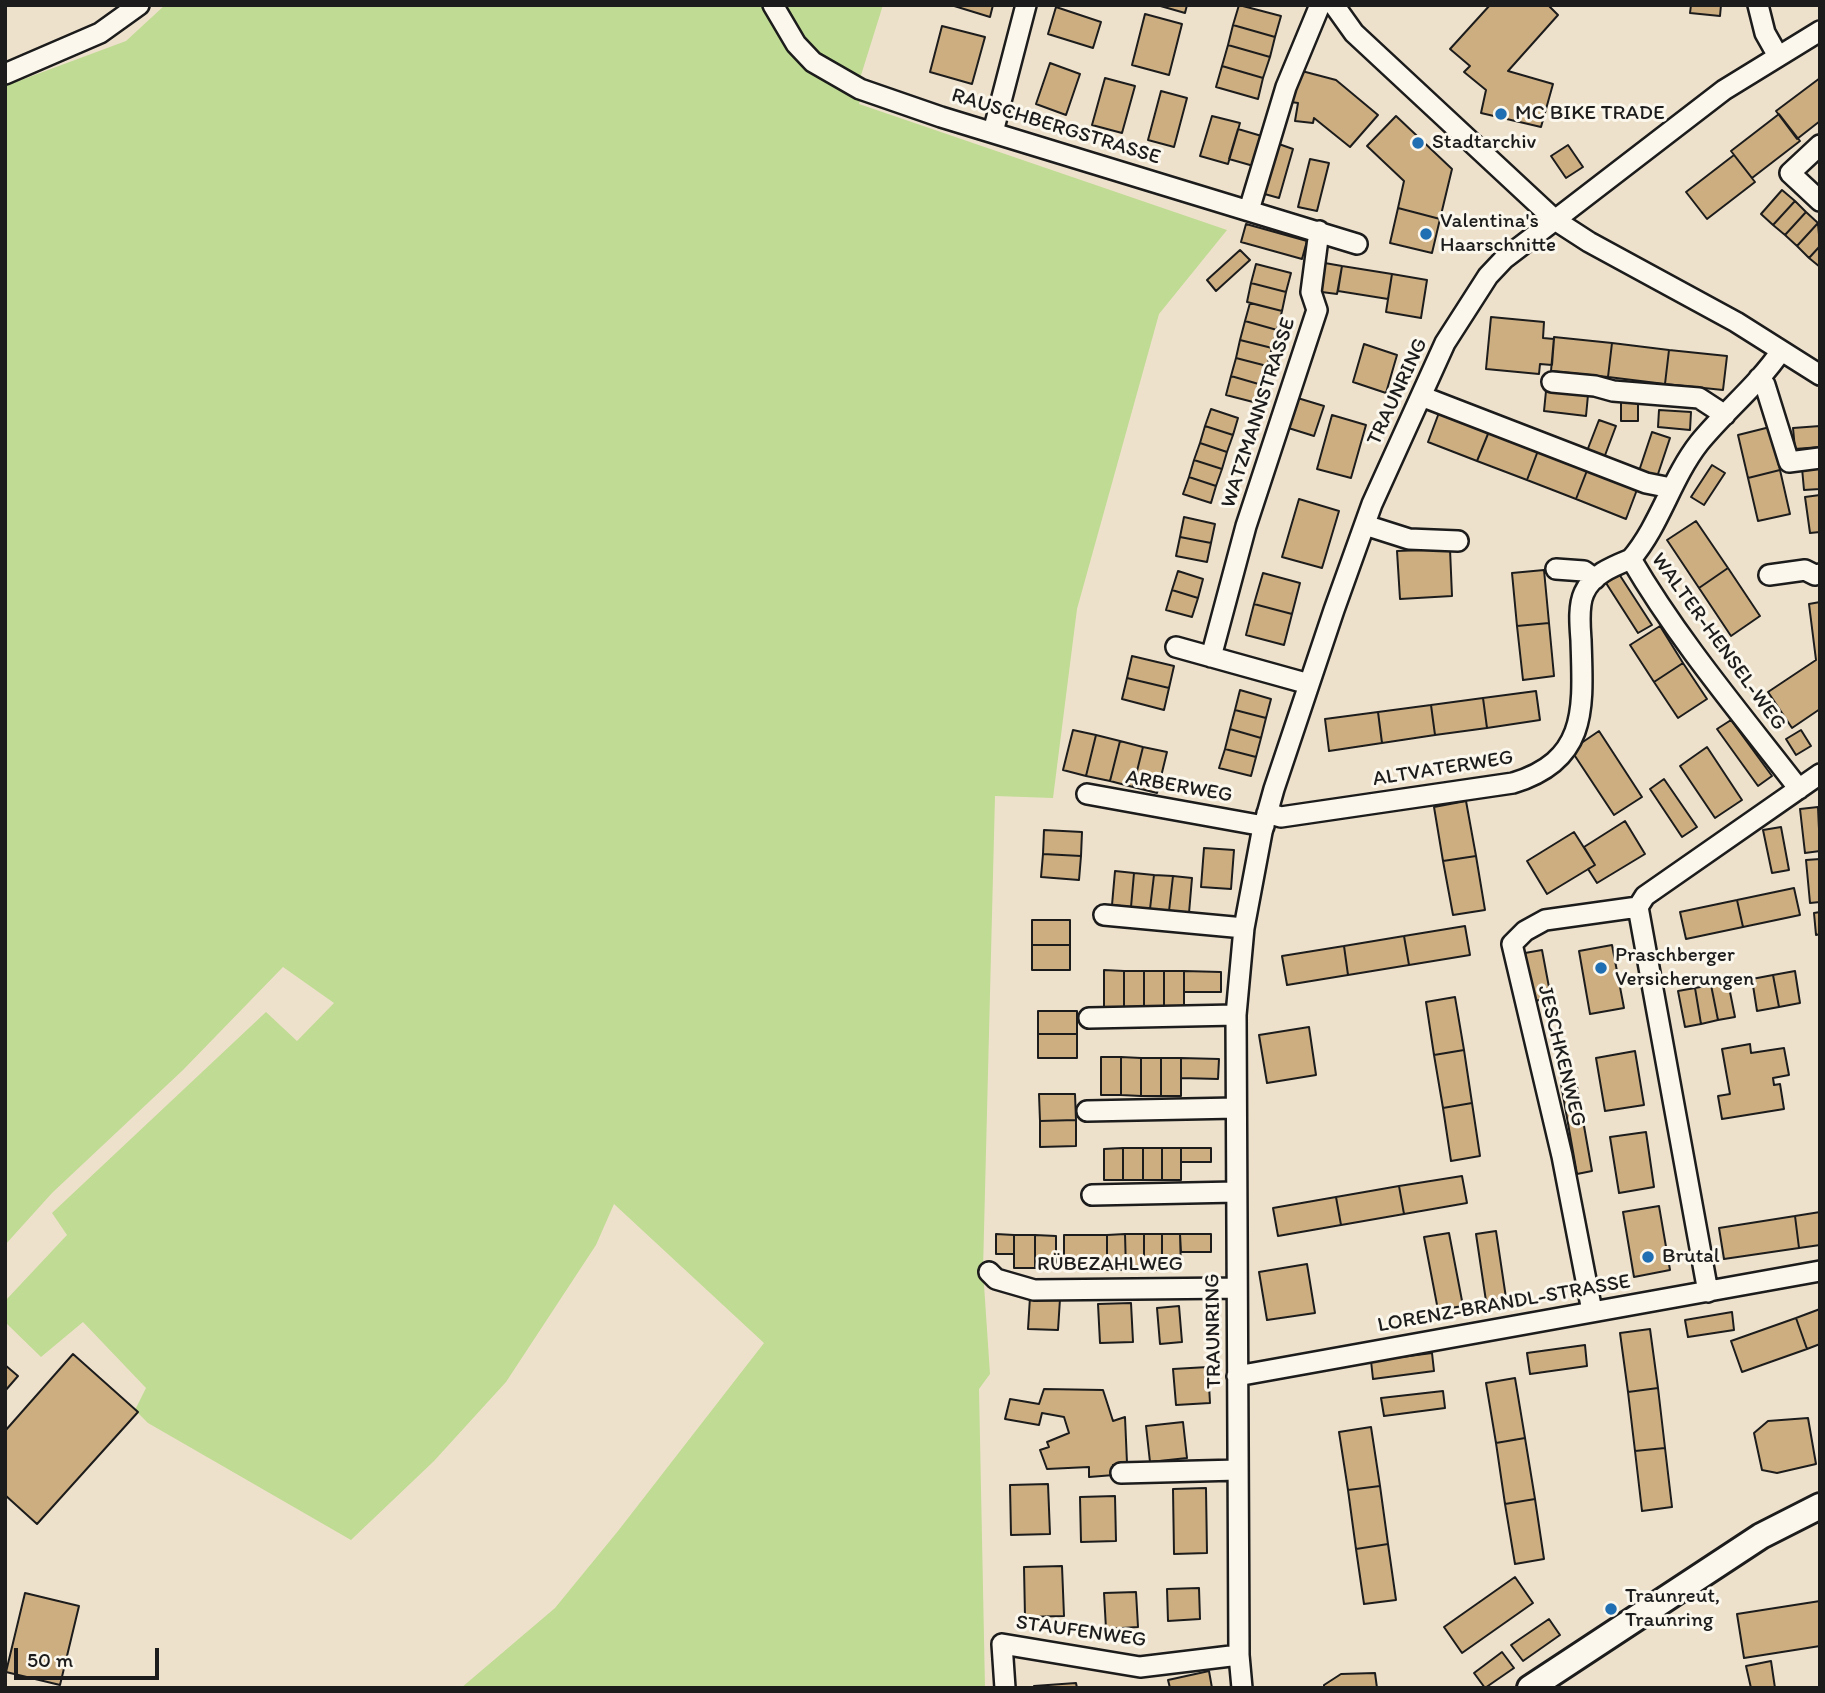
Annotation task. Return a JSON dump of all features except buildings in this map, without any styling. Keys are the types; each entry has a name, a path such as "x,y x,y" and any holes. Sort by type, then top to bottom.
{"main road":[{"path":"1530,1688 1761,1536 1820,1506"}],"street":[{"path":"5,74 100,33 139,5"},
{"name":"RAUSCHBERGSTRASSE","path":"773,5 796,44 813,62 860,89 1357,244"},
{"path":"993,132 1026,5"},
{"path":"1249,210 1286,87 1320,5"},
{"path":"1334,5 1354,33 1555,220 1589,242 1736,322 1820,374"},
{"path":"1758,5 1765,33 1778,56"},
{"name":"TRAUNRING","path":"1242,1688 1239,1655 1236,1015 1244,928 1266,820 1309,684 1365,525 1421,396 1445,343 1488,276 1504,259 1724,90 1820,31"},
{"path":"1820,145 1790,173 1820,201"},
{"name":"WATZMANNSTRASSE","path":"1211,657 1246,526 1317,310 1311,292 1319,231"},
{"name":"WALTER-HENSEL-WEG","path":"1781,351 1699,444 1671,488 1646,541 1631,559 1653,596 1698,659 1799,789"},
{"path":"1759,378 1765,385 1789,462 1820,458"},
{"path":"1552,382 1595,386 1613,391 1699,398 1725,415"},
{"path":"1421,396 1646,483 1671,488"},
{"path":"1365,525 1409,539 1458,541"},
{"path":"1556,569 1584,571 1595,579 1614,566 1631,559"},
{"path":"1769,575 1805,570 1820,574"},
{"name":"ALTVATERWEG","path":"1266,820 1513,783 1541,772 1564,752 1574,737 1580,718 1583,694 1580,620 1584,593 1595,579"},
{"path":"1176,647 1309,684"},
{"path":"1708,1292 1638,907 1645,896 1820,774"},
{"name":"ARBERWEG","path":"1087,794 1266,820"},
{"name":"JESCHKENWEG","path":"1592,1311 1562,1156 1511,944 1525,931 1545,920 1638,907"},
{"path":"1104,915 1244,928"},
{"path":"1089,1018 1236,1015"},
{"path":"1087,1111 1236,1108"},
{"path":"1092,1195 1236,1192"},
{"name":"LORENZ-BRANDL-STRASSE","path":"1237,1376 1820,1271"},
{"name":"RÜBEZAHLWEG","path":"989,1272 996,1279 1034,1290 1236,1288"},
{"path":"1121,1473 1238,1470"},
{"name":"STAUFENWEG","path":"1005,1688 1002,1644 1140,1667 1239,1655"}],"green space":[{"path":"165,5 883,5 857,88 863,90 859,104 1227,230 1159,314 1077,609 1053,798 995,796 983,1270 990,1374 979,1389 985,1688 461,1688 555,1608 764,1343 614,1204 596,1245 506,1382 434,1461 351,1540 148,1423 135,1410 146,1388 83,1322 41,1357 5,1322 5,1301 67,1235 52,1213 266,1012 297,1041 334,1003 283,967 183,1070 52,1193 5,1245 5,86 126,41"}],"place":[{"name":"MC BIKE TRADE","path":"1501,114"},
{"name":"Stadtarchiv","path":"1418,143"},
{"name":"Valentina's Haarschnitte","path":"1426,234"},
{"name":"Praschberger Versicherungen","path":"1601,968"},
{"name":"Brutal","path":"1648,1257"},
{"name":"Traunreut, Traunring","path":"1611,1609"}]}
